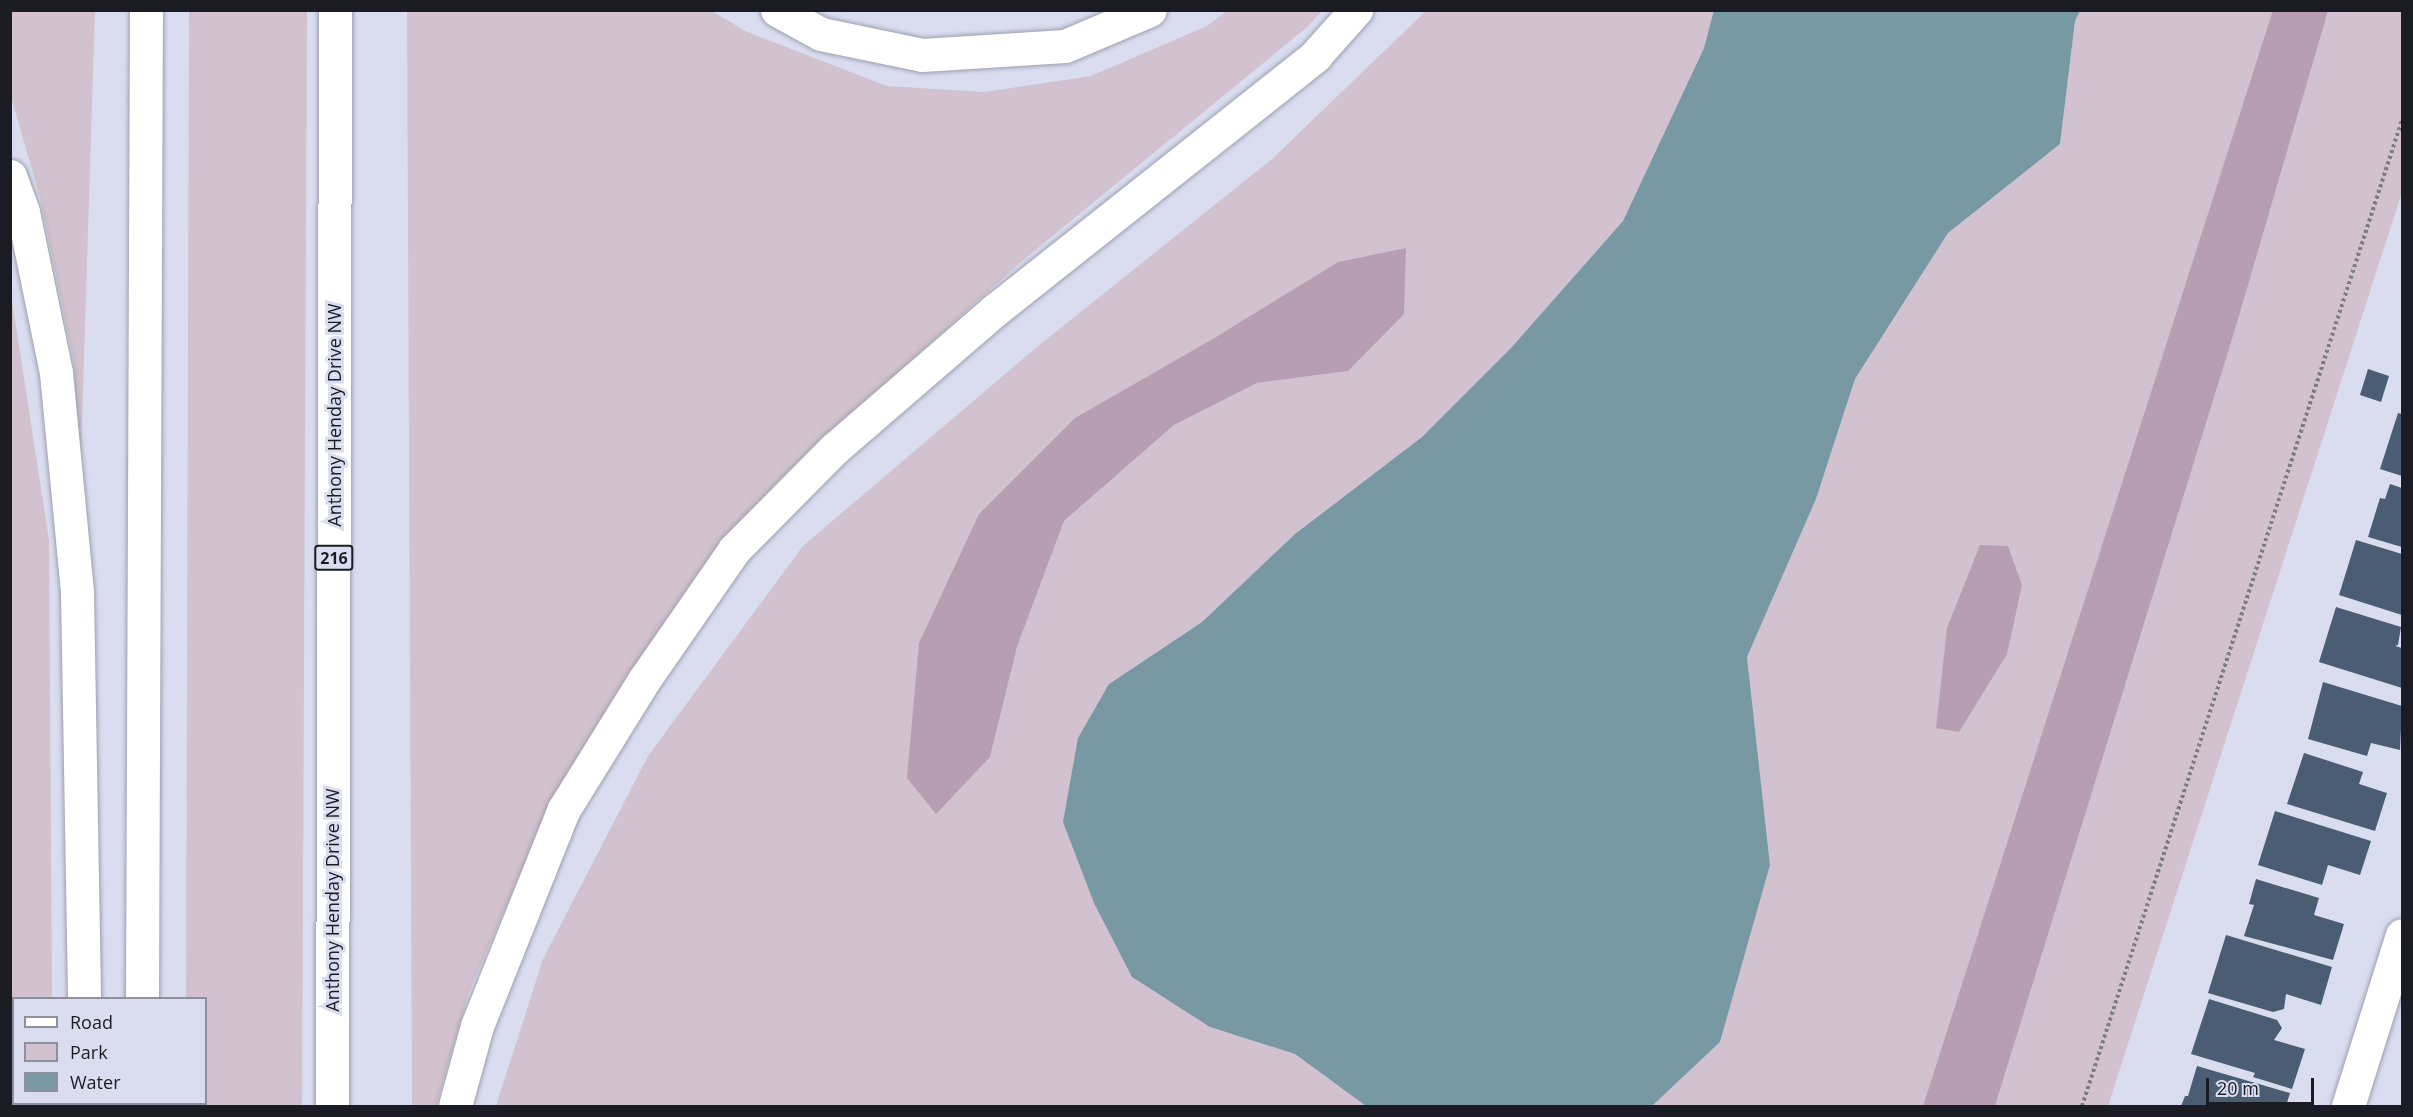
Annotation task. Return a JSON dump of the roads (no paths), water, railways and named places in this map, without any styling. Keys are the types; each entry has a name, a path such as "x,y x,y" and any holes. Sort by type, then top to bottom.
{"main road":[{"path":"142,997 146,10"},
{"name":"Anthony Henday Drive NW","path":"332,1107 335,10"},
{"path":"777,10 821,34 922,55 1065,46 1150,10"},
{"path":"455,1107 477,1026 564,809 644,680 734,550 834,449 995,310 1315,56 1356,10"},
{"path":"10,176 23,212 56,373 77,593 84,997"},
{"path":"2348,1107 2403,935"}],"water":[{"path":"1714,10 2080,11 2075,21 2060,144 1948,233 1855,379 1816,499 1747,657 1770,865 1720,1042 1652,1106 1366,1106 1295,1054 1210,1027 1132,977 1094,903 1063,822 1078,738 1109,684 1202,622 1295,534 1422,437 1511,348 1623,221 1704,48"}]}
